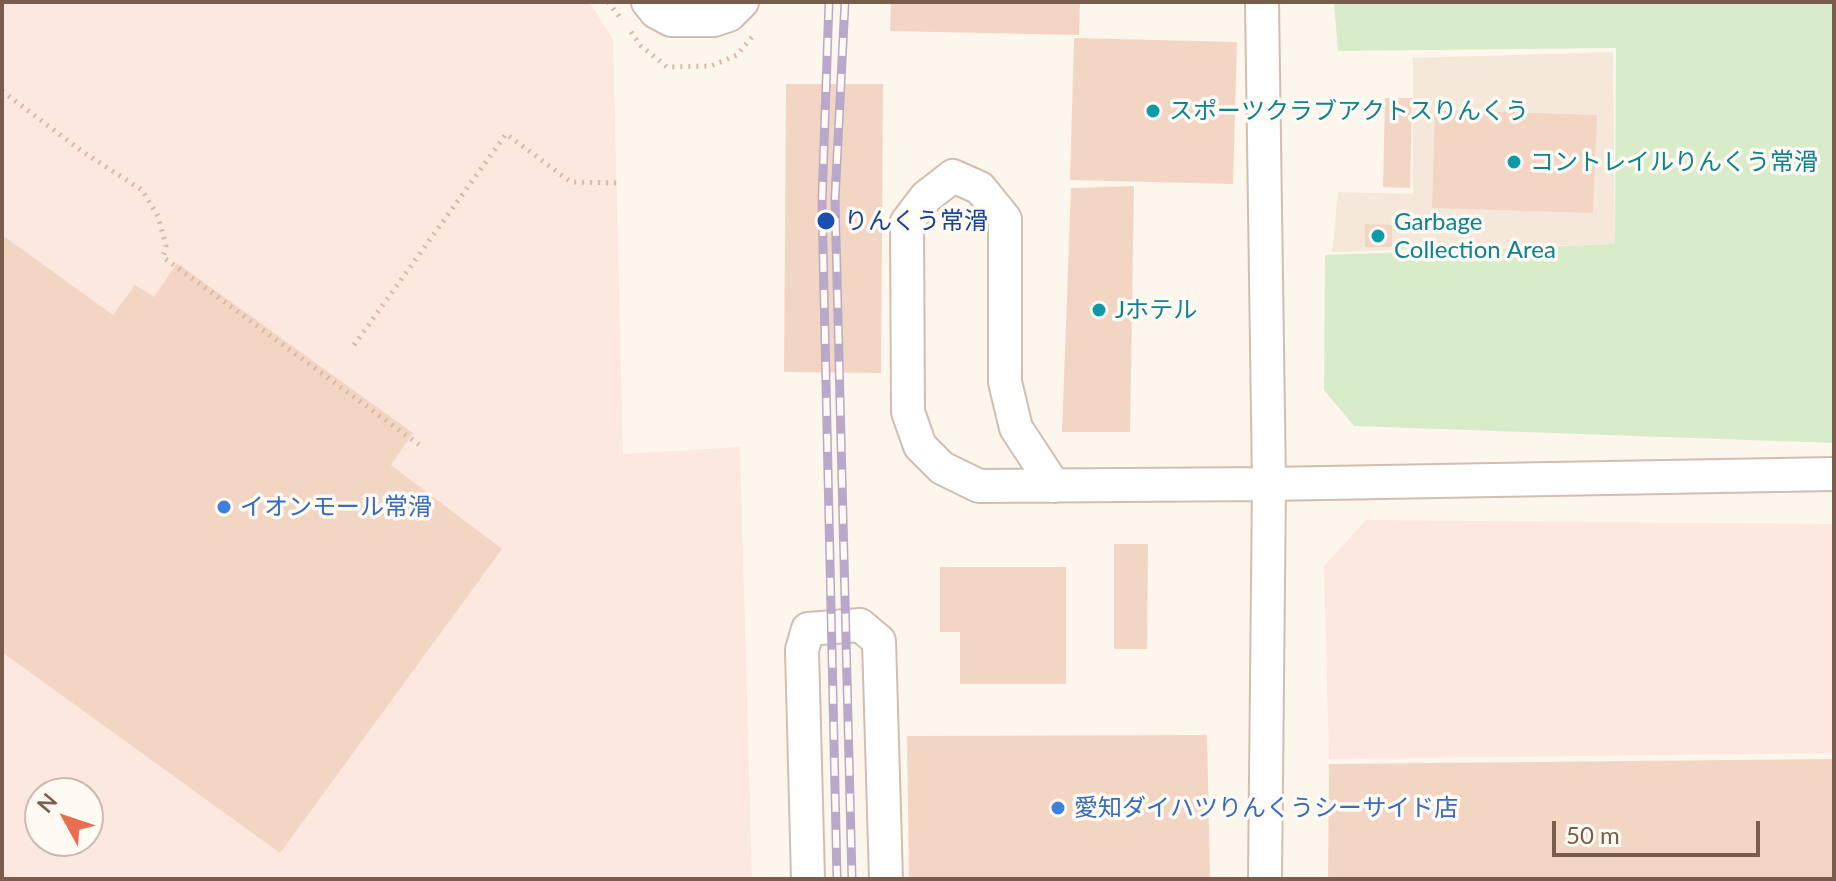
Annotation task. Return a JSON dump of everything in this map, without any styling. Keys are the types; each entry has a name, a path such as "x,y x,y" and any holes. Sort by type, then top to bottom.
{"street":[{"path":"648,2 656,12 671,20 714,20 729,15 742,2"},
{"path":"1262,2 1269,484 1265,879"},
{"path":"1054,486 1016,428 1005,382 1005,219 980,188 953,176 926,197 907,222 908,412 920,446 942,468 979,486 1054,486 1269,484 1834,474"},
{"path":"808,879 802,650 808,629 860,625 879,641 886,879"}],"path":[{"path":"2,91 83,152 142,190 158,216 166,246 163,257 421,446"},
{"path":"354,345 506,134 571,182 622,183"}],"shaded area":[{"name":"イオンモール常滑","path":"2,2 589,2 613,39 623,454 740,447 752,879 2,879"},
{"path":"1613,52 1615,244 1332,252 1338,192 1413,194 1413,58"},
{"path":"1366,520 1834,524 1834,753 1329,759 1324,566"}],"green space":[{"path":"1334,2 1834,2 1834,443 1354,426 1324,390 1325,255 1615,244 1616,48 1338,51"}],"building":[{"path":"891,2 1080,2 1079,35 890,31"},
{"name":"スポーツクラブアクトスりんくう","path":"1074,38 1237,42 1233,184 1070,180"},
{"path":"786,84 883,84 881,373 784,372"},
{"path":"1385,98 1412,98 1410,188 1383,187"},
{"name":"コントレイルりんくう常滑","path":"1435,110 1597,115 1593,213 1432,208"},
{"name":"Jホテル","path":"1134,186 1130,432 1062,432 1071,188"},
{"name":"Garbage Collection Area","path":"1365,224 1392,225 1392,247 1365,247"},
{"name":"イオンモール常滑","path":"2,235 113,315 135,285 154,297 177,263 413,433 391,465 502,549 280,853 2,652"},
{"path":"1114,544 1148,544 1147,649 1114,649"},
{"path":"940,567 1066,567 1066,684 960,684 960,632 940,632"},
{"name":"愛知ダイハツりんくうシーサイド店","path":"1207,735 1210,879 909,879 907,736"},
{"path":"1834,759 1834,879 1328,879 1329,764"}],"railway":[{"path":"829,2 822,202 837,879"},
{"path":"845,2 835,199 852,879"}],"place":[{"name":"スポーツクラブアクトスりんくう","path":"1153,111"},
{"name":"コントレイルりんくう常滑","path":"1514,162"},
{"name":"りんくう常滑","path":"826,221"},
{"name":"Garbage Collection Area","path":"1378,236"},
{"name":"Jホテル","path":"1099,310"},
{"name":"イオンモール常滑","path":"224,507"},
{"name":"愛知ダイハツりんくうシーサイド店","path":"1058,808"}]}
